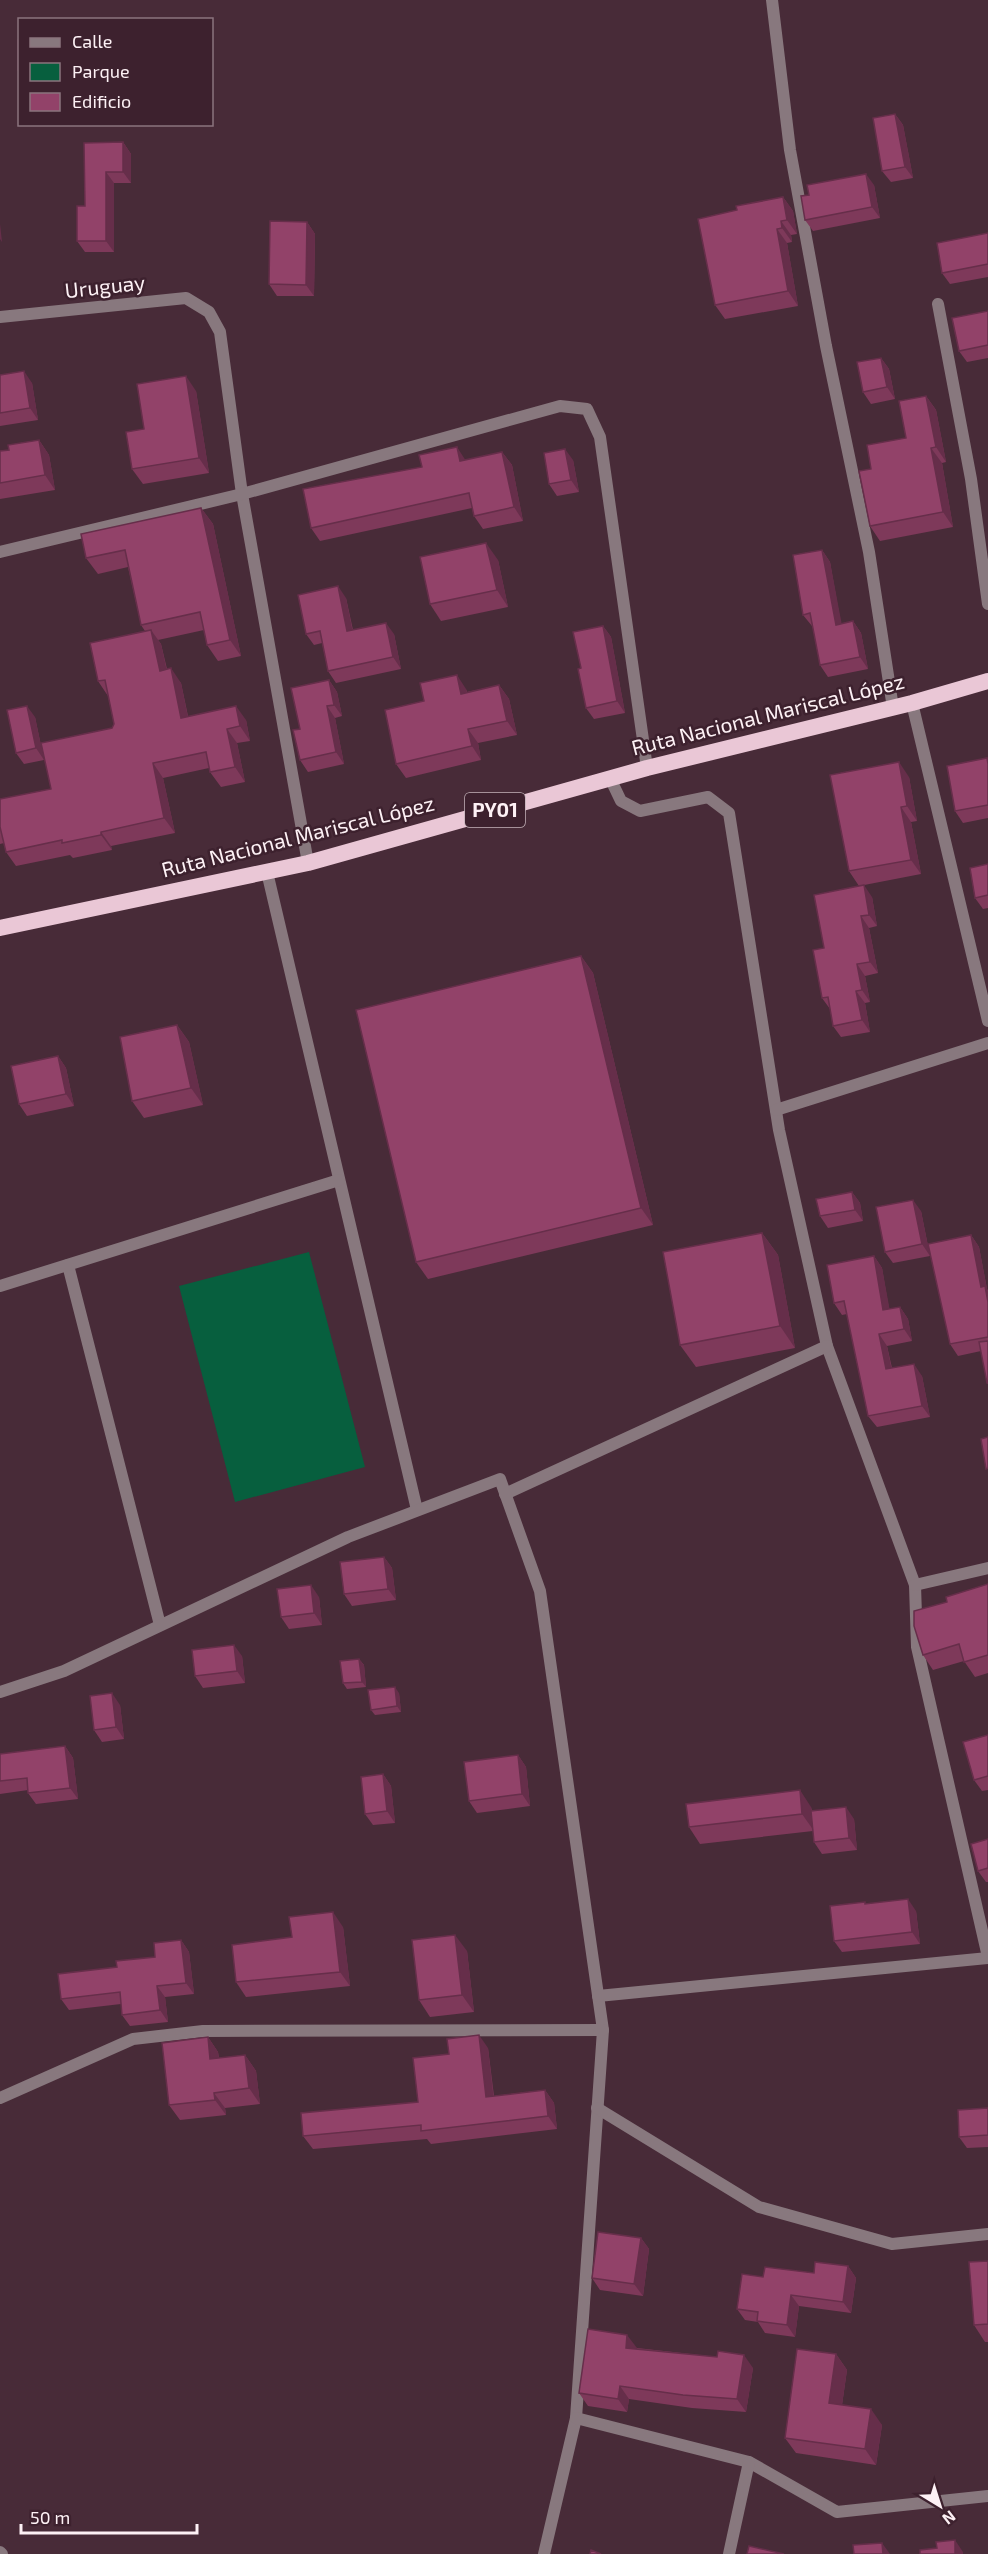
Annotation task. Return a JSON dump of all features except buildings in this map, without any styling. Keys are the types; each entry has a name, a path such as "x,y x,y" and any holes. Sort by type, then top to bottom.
{"highway":[{"name":"Ruta Nacional Mariscal López","path":"0,928 308,863 647,768 893,708 988,681"}],"street":[{"path":"772,0 790,150 826,346 869,552 893,708"},
{"name":"Uruguay","path":"0,317 186,298 209,312 220,332 242,494"},
{"path":"938,304 971,478 988,604"},
{"path":"0,552 242,494 560,406 587,409 600,437 647,768"},
{"path":"242,494 308,863"},
{"path":"912,703 988,1021"},
{"path":"598,1996 988,1958 917,1647 915,1585 827,1347 776,1110 729,813 708,797 640,811 621,801 610,778"},
{"path":"267,872 417,1510"},
{"path":"776,1110 988,1043"},
{"path":"0,1286 339,1180"},
{"path":"68,1265 159,1625"},
{"path":"505,1494 827,1347"},
{"path":"0,1692 64,1671 348,1537 500,1479 540,1591 603,2030 576,2418 544,2554"},
{"path":"915,1585 988,1568"},
{"path":"0,2098 133,2039 203,2031 603,2030"},
{"path":"597,2108 759,2207 892,2244 988,2234"},
{"path":"576,2418 749,2462 837,2512 988,2496"},
{"path":"729,2554 749,2462"}],"green space":[{"path":"309,1252 365,1467 235,1502 179,1286"}]}
